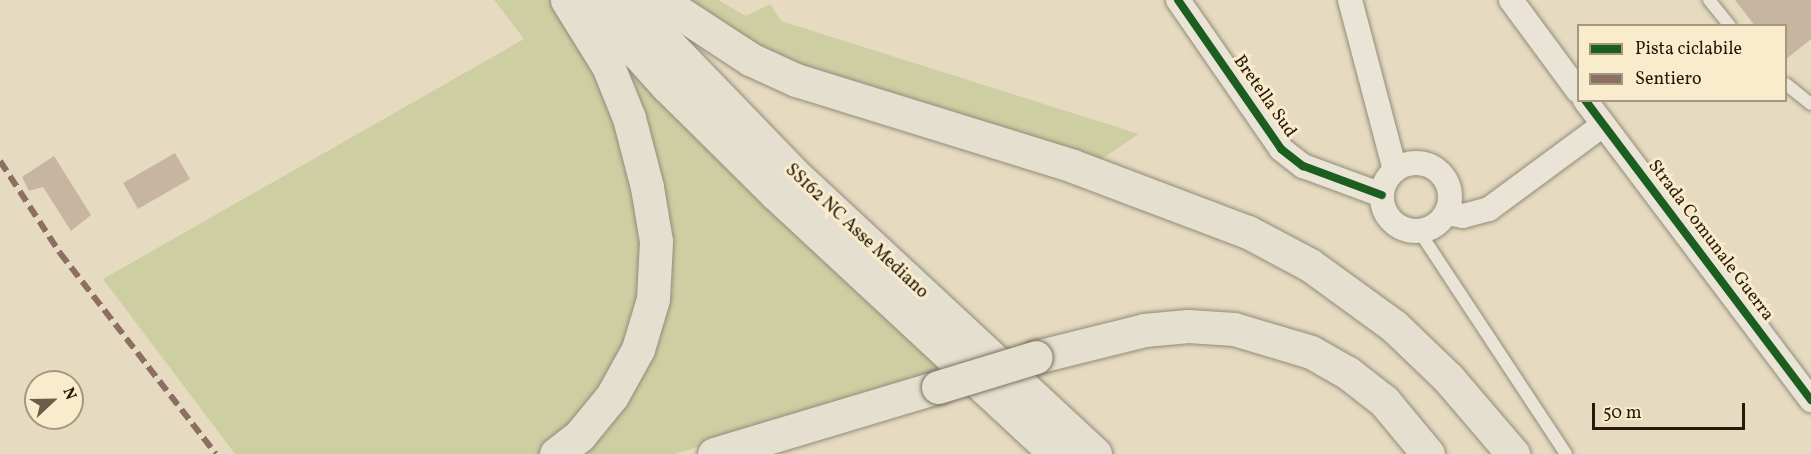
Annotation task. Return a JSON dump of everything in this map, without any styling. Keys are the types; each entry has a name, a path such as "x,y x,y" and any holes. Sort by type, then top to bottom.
{"highway":[{"path":"556,454 580,435 612,396 638,349 653,299 656,241 647,187 629,118 608,66 567,0"},
{"name":"SS162 NC Asse Mediano","path":"589,0 667,86 777,194 1056,454"},
{"name":"SS162 NC Asse Mediano","path":"626,0 794,174 1095,454"},
{"path":"660,0 750,59 796,80 1073,166 1248,232 1310,266 1394,326 1449,379 1513,454"},
{"path":"714,454 1036,357 1144,330 1188,326 1234,329 1311,352 1348,373 1384,401 1428,454"}],"street":[{"name":"Bretella Sud","path":"1178,0 1281,149 1303,166 1382,195"},
{"path":"1350,0 1395,170"},
{"path":"1511,0 1577,90"},
{"name":"Strada Comunale Guerra","path":"1586,102 1811,400"},
{"path":"1447,213 1463,216 1489,209 1603,124"},
{"path":"1419,163 1439,171 1450,190 1447,213 1440,222 1419,231 1397,225 1383,207 1382,195 1384,184 1395,170 1419,163"}],"lane":[{"path":"1709,0 1728,24"},
{"path":"1787,86 1811,104"},
{"path":"1419,231 1566,454"}],"green space":[{"path":"494,0 556,0 598,72 638,193 644,297 614,373 542,454 235,454 103,279 524,39"},
{"path":"668,0 718,0 746,16 770,4 781,21 1139,134 1094,164 813,77"},
{"path":"620,58 741,183 946,370 675,454 567,454 662,306"}],"building":[{"path":"1735,0 1811,0 1811,39 1787,58 1787,24 1753,24"},
{"path":"175,153 190,179 138,209 123,183"},
{"path":"54,156 91,215 71,231 43,187 29,191 22,177"}],"marked path":[{"path":"0,161 60,253 216,454"}],"cycle path":[{"path":"1178,0 1281,149 1303,166 1382,195"},
{"path":"1587,102 1811,400"}]}
